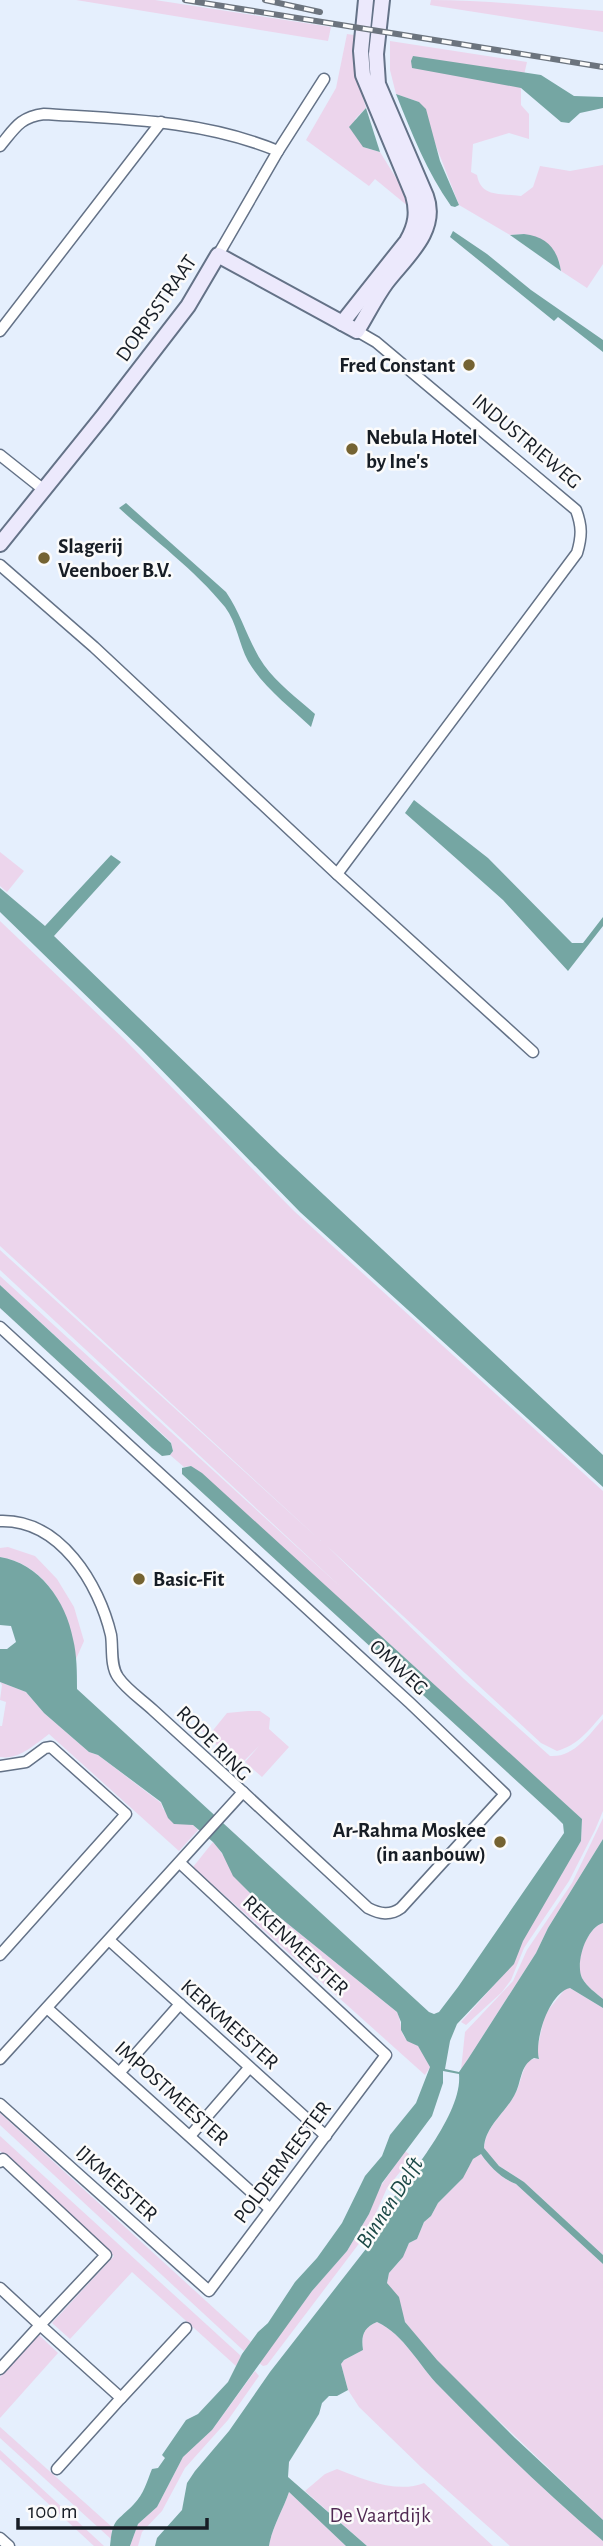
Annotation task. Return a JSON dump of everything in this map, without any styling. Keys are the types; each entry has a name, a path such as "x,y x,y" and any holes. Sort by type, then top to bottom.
{"street":[{"path":"342,323 407,241 416,215 413,195 363,75 361,51 366,0"},
{"path":"357,331 384,286 420,240 427,227 429,215 426,196 378,84 376,54 382,0"},
{"name":"DORPSSTRAAT","path":"0,544 188,306 324,79"},
{"path":"0,146 18,123 29,116 44,114 161,122 206,128 243,138 278,152"},
{"path":"0,331 161,122"},
{"name":"INDUSTRIEWEG","path":"218,255 376,342 576,510 582,524 577,553 337,874"},
{"path":"0,456 44,491"},
{"path":"0,565 94,647 533,1052"},
{"name":"OMWEG","path":"0,1326 410,1703 505,1794 401,1908 394,1913 384,1914 368,1908 243,1793"},
{"name":"RODE RING","path":"0,1521 35,1528 74,1558 91,1583 106,1617 117,1676 243,1793 0,2059"},
{"path":"0,1766 26,1762 45,1748 51,1747 126,1814 0,1954"},
{"name":"REKENMEESTER","path":"180,1863 386,2056"},
{"name":"KERKMEESTER","path":"110,1940 326,2136"},
{"path":"120,2072 180,2004"},
{"name":"IMPOSTMEESTER","path":"47,2008 269,2208"},
{"name":"POLDERMEESTER","path":"209,2291 386,2056"},
{"path":"190,2136 249,2068"},
{"name":"IJKMEESTER","path":"0,2104 209,2291"},
{"path":"0,2369 106,2255 1,2159"},
{"path":"0,2288 121,2398"},
{"path":"57,2469 186,2328"},
{"path":"0,2538 9,2546"}],"green space":[{"path":"76,0 155,0 331,27 328,41"},
{"path":"431,0 603,11 603,32 430,5"},
{"path":"347,34 354,35 356,74 366,108 355,119 363,147 380,152 404,191 409,207 375,179 369,186 306,140 336,88"},
{"path":"390,41 527,62 521,88 521,105 529,114 529,139 509,133 473,144 471,172 477,175 487,191 521,196 533,187 540,166 570,171 603,165 603,264 587,288 561,271 559,261 524,234 510,235 459,205 419,102 396,94 390,70"},
{"path":"0,852 24,871 7,892 0,886"},
{"path":"0,921 124,1039 294,1211 603,1491 603,1714 577,1741 557,1751 541,1743 327,1546 464,1679 550,1756 558,1756 573,1749 603,1719 603,1811 595,1830 569,1881 524,1948 511,1980 502,1992 466,2025 461,2022 513,1964 522,1941 581,1841 582,1819 191,1466 184,1467 170,1455 173,1451 171,1442 0,1285 0,1276 343,1589 0,1270 0,1250 321,1541 0,1246"},
{"path":"8,1547 35,1556 57,1579 74,1607 84,1641 76,1659 69,1625 55,1594 32,1570 0,1557 0,1548"},
{"path":"0,1682 26,1692 44,1713 89,1752 98,1755 161,1803 163,1809 198,1830 179,1851 49,1734 20,1754 0,1757 0,1726 6,1702 0,1700"},
{"path":"260,1711 270,1718 269,1729 289,1747 262,1777 245,1762 259,1746 242,1763 238,1760 240,1767 201,1730 203,1728 210,1734 227,1713"},
{"path":"603,1818 603,1839 548,1928 536,1953 461,2070 465,2032 513,1981 527,1950 572,1883"},
{"path":"213,1842 251,1894 397,2012 404,2037 418,2046 430,2067 425,2075 193,1867"},
{"path":"603,1923 603,1999 582,1978 580,1964 587,1939 597,1926"},
{"path":"566,1988 603,2008 603,2255 524,2182 499,2166 484,2149 488,2134 514,2096 526,2064 529,2060 539,2058 537,2050 545,2014"},
{"path":"0,2113 251,2342 244,2351 0,2125"},
{"path":"0,2136 241,2356 236,2366 132,2272 70,2339 52,2323 114,2256 0,2151"},
{"path":"405,2151 409,2154 404,2167 387,2188 367,2233 267,2365 263,2366 259,2363 312,2291 347,2251 369,2214 378,2190"},
{"path":"478,2154 481,2154 492,2168 516,2184 603,2264 603,2520 438,2363 405,2322 387,2283 389,2273 399,2262 409,2243 417,2239 424,2222 460,2181"},
{"path":"377,2322 395,2334 432,2379 520,2466 603,2541 603,2546 510,2546 422,2468 359,2407 348,2390 341,2364 363,2350 364,2333"},
{"path":"39,2335 58,2353 0,2418 0,2377"},
{"path":"255,2371 259,2376 228,2420 185,2468 162,2511 142,2532 138,2546 130,2546 138,2524 157,2507 183,2457 212,2430"},
{"path":"0,2427 112,2527 111,2539 0,2438"},
{"path":"0,2450 104,2546 94,2546 0,2459"},
{"name":"De Vaartdijk","path":"337,2469 391,2486 424,2483 493,2546 367,2546 305,2491 325,2474"},
{"path":"289,2492 346,2546 269,2546"}],"shaded area":[{"path":"413,56 541,75 574,96 603,97 603,108 580,113 569,123 561,122 521,88 412,68"},
{"path":"396,94 419,102 426,109 440,161 459,205 451,206 427,166"},
{"path":"366,108 380,152 363,147 349,127"},
{"path":"453,231 603,340 603,352 558,317 554,321 450,237"},
{"path":"524,234 539,238 550,245 557,256 561,271 510,235"},
{"path":"126,503 226,592 269,672 315,714 311,727 277,696 254,670 225,607 188,568 119,508"},
{"path":"414,800 488,858 572,943 583,943 603,917 603,926 568,971 503,900 405,813"},
{"path":"111,855 121,862 54,936 280,1154 603,1455 603,1487 300,1212 141,1049 0,912 0,888 45,926"},
{"path":"0,1285 171,1443 173,1451 170,1455 162,1456 152,1448 0,1308"},
{"path":"191,1466 202,1473 582,1819 581,1841 523,1941 514,1964 457,2024 450,2041 445,2069 459,2072 468,2059 536,1953 548,1928 603,1839 603,1923 592,1932 583,1947 580,1972 589,1987 603,1999 603,2008 570,1988 556,1999 541,2030 539,2059 534,2058 526,2065 517,2091 491,2127 484,2148 499,2166 524,2182 603,2255 603,2264 516,2184 496,2172 481,2154 473,2159 463,2178 438,2203 424,2222 417,2239 409,2243 403,2257 389,2273 387,2283 399,2297 405,2322 437,2360 603,2520 603,2541 499,2446 432,2379 403,2342 387,2327 377,2322 364,2333 363,2350 341,2364 348,2390 337,2396 329,2396 322,2403 319,2414 289,2462 288,2477 367,2546 346,2546 289,2492 269,2546 155,2546 157,2538 182,2510 187,2483 195,2471 229,2431 270,2372 369,2245 380,2226 383,2212 443,2127 458,2090 459,2074 443,2071 443,2083 432,2116 382,2183 369,2214 347,2251 312,2291 212,2430 183,2457 157,2507 138,2524 130,2546 110,2546 116,2521 140,2496 152,2469 158,2468 165,2458 162,2455 186,2420 198,2414 228,2382 242,2354 342,2223 365,2176 382,2156 390,2135 416,2103 430,2067 418,2046 407,2041 397,2012 251,1894 233,1876 222,1853 213,1842 193,1825 174,1824 168,1818 161,1802 98,1755 89,1752 44,1713 26,1692 0,1682 0,1649 7,1649 16,1642 11,1626 0,1625 0,1557 27,1567 57,1598 73,1639 77,1689 429,2012 439,2012 458,1987 564,1833 563,1824 556,1817 182,1474 182,1468"}],"railway":[{"path":"185,0 603,67"},
{"path":"265,0 320,12"}],"place":[{"name":"Fred Constant","path":"469,365"},
{"name":"Nebula Hotel by Ine's","path":"352,449"},
{"name":"Slagerij Veenboer B.V.","path":"44,558"},
{"name":"Basic-Fit","path":"139,1579"},
{"name":"Ar-Rahma Moskee (in aanbouw)","path":"500,1842"}],"water label":[{"name":"Binnen Delft","path":"389,2202"}]}
